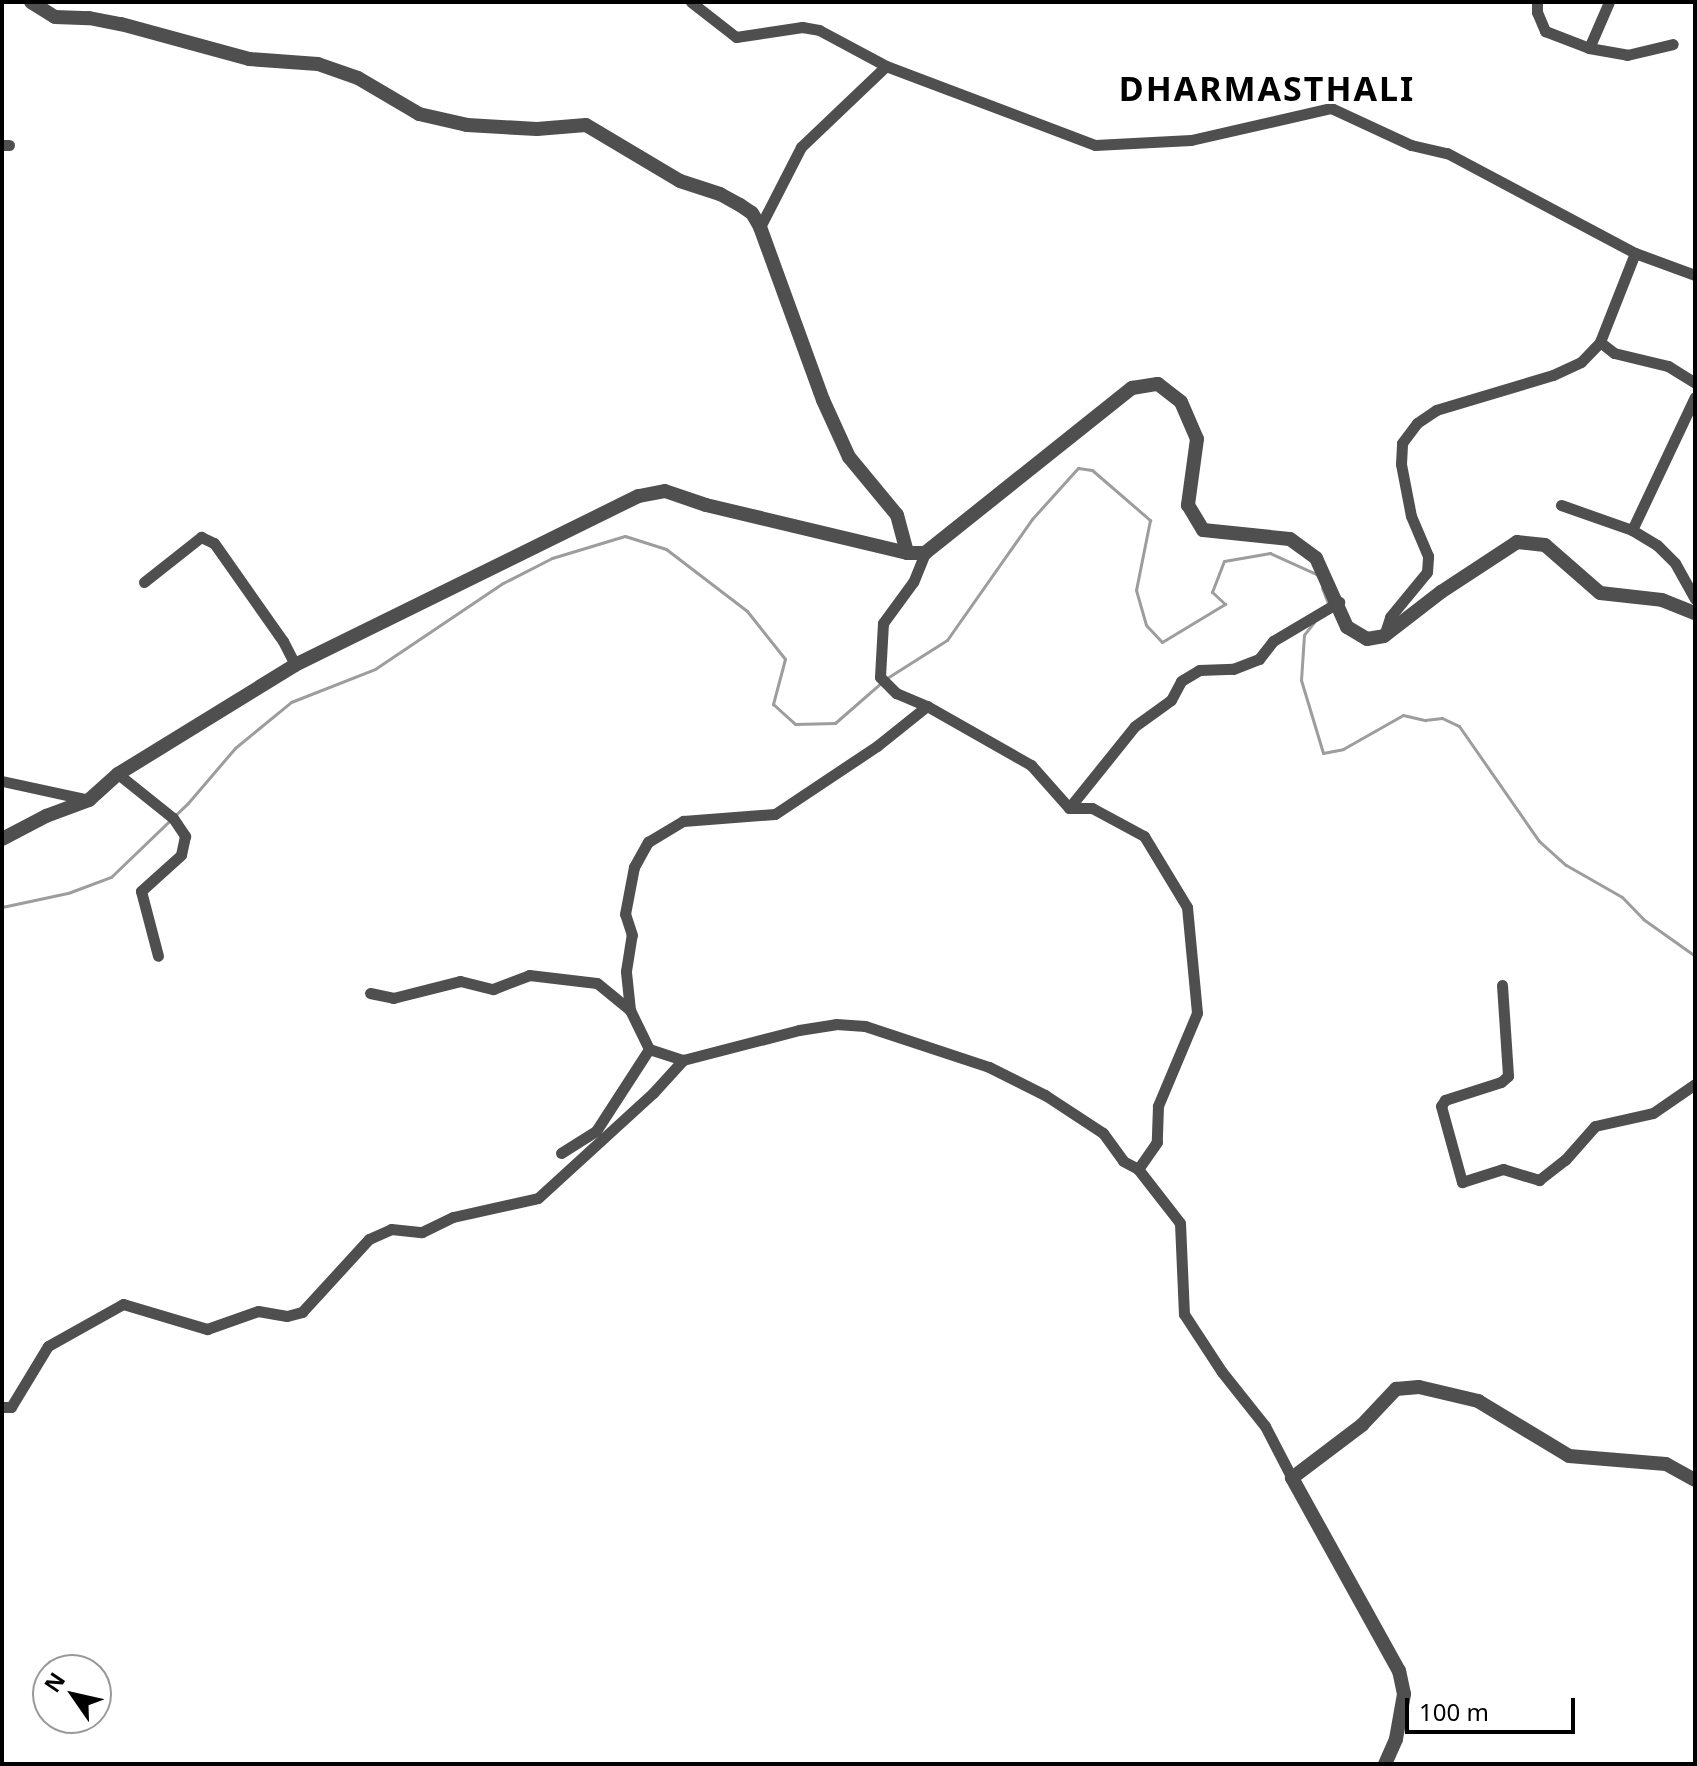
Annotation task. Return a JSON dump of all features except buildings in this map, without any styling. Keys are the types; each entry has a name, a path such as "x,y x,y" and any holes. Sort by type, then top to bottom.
{"street":[{"path":"31,2 55,17 89,18 121,24 249,59 318,64 358,78 419,114 467,125 537,129 586,125 680,181 720,194 752,213 836,429 849,457 897,515 907,553"},
{"path":"691,2 736,37 802,27 819,30 886,66 1095,145 1191,140 1331,108 1411,145 1447,153 1635,253 1695,275"},
{"path":"1537,2 1537,12 1545,31 1589,48 1627,55 1673,44"},
{"path":"1589,48 1609,2"},
{"path":"760,227 801,147 886,66"},
{"path":"1384,636 1390,617 1427,572 1428,556 1411,516 1401,464 1402,443 1417,423 1436,410 1553,375 1581,362 1600,342 1635,253"},
{"path":"1600,342 1614,353 1668,366 1695,383"},
{"path":"1138,1169 1157,1142 1158,1106 1197,1013 1187,907 1144,836 1092,808 1069,808 1031,765 927,706 896,693 880,677 883,623 913,582 925,553 1132,388 1158,384 1181,402 1197,439 1188,505 1203,530 1290,539 1316,558 1334,605 1347,627 1367,639 1384,636 1441,592 1517,542 1545,545 1600,593 1662,600 1695,613"},
{"path":"1632,530 1695,397"},
{"path":"2,839 46,816 89,800 118,774 295,665 614,506 665,491 706,505 907,553 925,553"},
{"path":"1561,505 1632,530 1657,545 1675,563 1695,599"},
{"path":"144,582 201,537 214,543 283,641 295,665"},
{"path":"1069,808 1135,726 1171,700 1181,681 1199,670 1233,669 1259,659 1273,641 1334,605"},
{"path":"927,706 877,746 775,814 683,821 648,842 634,867 625,914 632,935 626,971 630,1010 649,1049 683,1060 799,1030 836,1024 865,1026 989,1067 1045,1095 1103,1133 1123,1161 1138,1169 1180,1223 1184,1314 1222,1372 1265,1426 1399,1671 1404,1694 1396,1739 1385,1764"},
{"path":"118,774 173,818 185,836 181,855 141,891 158,956"},
{"path":"2,781 89,800"},
{"path":"370,993 393,998 460,981 493,989 529,975 597,983 630,1010"},
{"path":"1502,985 1508,1076 1501,1082 1445,1100 1441,1106 1462,1182 1503,1169 1539,1180 1565,1160 1595,1126 1653,1113 1695,1084"},
{"path":"561,1153 596,1131 649,1049"},
{"path":"2,1407 11,1407 48,1346 123,1304 207,1329 258,1311 287,1316 302,1312 369,1239 391,1229 422,1232 453,1217 538,1198 653,1093 683,1060"},
{"path":"1292,1478 1362,1425 1396,1389 1419,1387 1478,1401 1569,1456 1666,1464 1695,1480"}],"waterway":[{"path":"887,678 947,640 1032,519 1078,468 1092,470 1150,520 1136,590 1146,625 1162,642 1225,604 1212,592 1224,561 1270,553 1316,574"},
{"path":"2,907 68,893 111,877 188,803 235,748 291,702 375,669 503,583 552,558 625,536 666,549 747,611 785,659 773,704 795,724 835,723 881,683"},
{"path":"1322,588 1328,603"},
{"path":"1314,622 1304,635 1301,680 1323,753 1343,749 1403,715 1425,720 1442,718 1459,726 1539,841 1566,865 1622,897 1643,919 1695,956"}],"district":[{"name":"DHARMASTHALI","path":"1267,89"}]}
